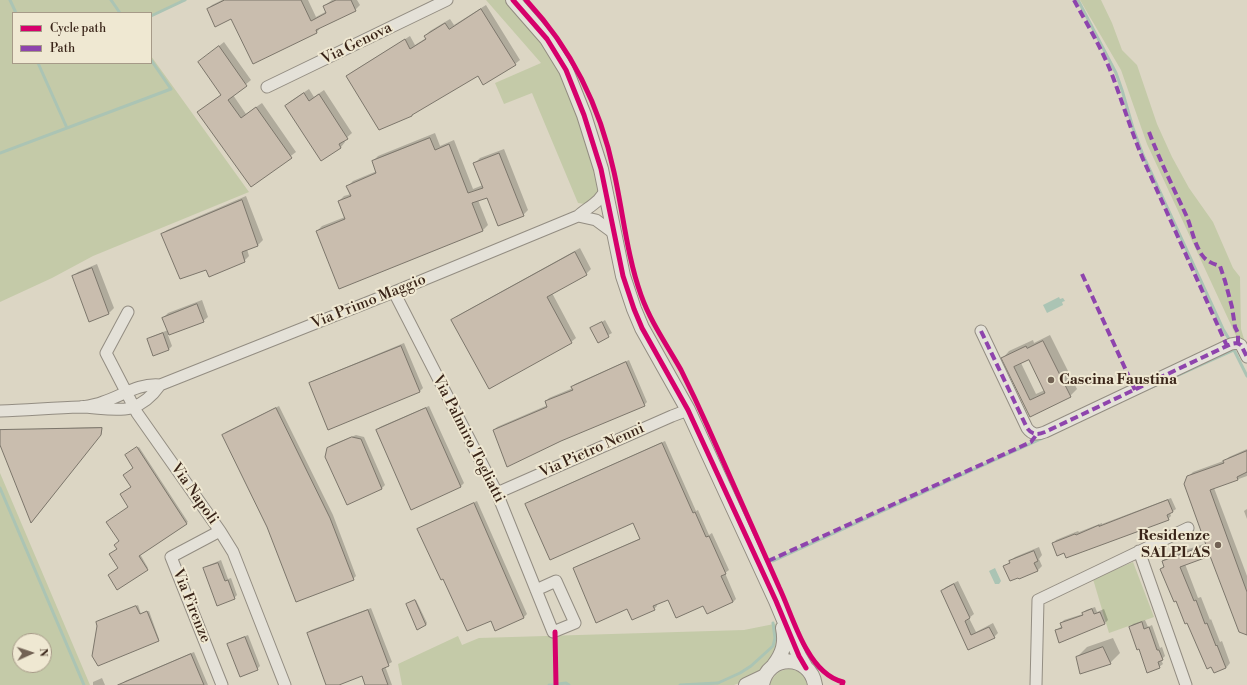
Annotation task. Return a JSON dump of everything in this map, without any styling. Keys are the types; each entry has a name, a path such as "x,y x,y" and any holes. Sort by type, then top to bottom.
{"street":[{"name":"Via Genova","path":"267,87 447,0"},
{"path":"513,0 547,39 566,70 589,127 606,188 623,276 634,309 645,333 688,410 799,656 811,677"},
{"name":"Via Primo Maggio","path":"81,407 102,403 144,385 160,385 394,292 578,216 604,195 606,188"},
{"path":"590,207 605,205 610,209"},
{"path":"596,220 605,216 610,209"},
{"path":"578,216 596,220 615,234"},
{"name":"Via Palmiro Togliatti","path":"394,292 497,493 536,590"},
{"name":"Via Napoli","path":"128,312 106,354 134,407 233,552 285,685"},
{"path":"981,331 1027,428 1034,434 1045,432 1232,344 1238,343 1242,346 1247,357"},
{"name":"Via Primo Maggio","path":"134,407 149,398 160,385"},
{"path":"0,411 81,407 115,410 134,407"},
{"name":"Via Pietro Nenni","path":"497,493 688,410"},
{"path":"1036,685 1038,600 1188,528"},
{"name":"Via Firenze","path":"220,531 171,557 222,685"},
{"path":"1139,551 1186,685"},
{"path":"767,675 782,652 784,644 784,635 779,610"},
{"path":"746,685 767,675 783,662 790,661 800,664 811,677 828,685"}],"shaded area":[{"path":"0,0 186,0 152,16 152,12 12,12 12,64 152,64 152,57 249,192 93,256 52,278 0,302"},
{"path":"486,0 513,0 551,47 605,187 591,205 578,203 532,93 504,104 495,83 541,63"},
{"path":"1080,0 1101,0 1112,23 1122,50 1137,65 1157,124 1172,157 1189,188 1213,222 1233,268 1240,277 1241,329 1244,339 1238,340 1147,144 1121,70"},
{"path":"1059,297 1060,299 1063,298 1065,301 1062,302 1063,305 1047,313 1043,305"},
{"path":"0,473 90,685 0,685"},
{"path":"1133,562 1154,617 1109,633 1093,579"},
{"path":"995,568 1001,581 999,584 995,584 989,571"},
{"path":"779,623 780,650 755,675 734,685 402,685 398,664 458,636 462,645 479,638 744,630"},
{"path":"789,669 801,674 805,678 807,685 770,685 773,678 777,674"}],"building":[{"path":"225,0 301,0 311,21 326,13 323,6 336,0 351,0 356,11 316,30 317,33 253,64 231,19 215,27 207,9"},
{"path":"481,9 516,65 483,85 478,76 412,116 379,130 346,76 405,39 410,49 426,39 424,36 445,23 449,29"},
{"path":"219,46 247,86 228,100 241,118 256,107 292,158 251,187 197,112 221,95 198,62"},
{"path":"304,93 309,101 319,94 348,139 339,144 341,148 321,161 285,106"},
{"path":"430,138 435,150 449,144 468,193 483,188 473,163 499,153 524,216 498,226 487,198 472,203 483,231 339,289 316,231 345,219 338,201 351,196 346,186 376,173 372,161"},
{"path":"242,200 258,246 242,252 245,262 209,277 206,270 180,279 161,234"},
{"path":"575,252 587,275 547,297 572,343 489,389 451,320"},
{"path":"92,268 109,314 89,322 72,276"},
{"path":"197,304 204,322 169,335 162,318"},
{"path":"602,322 609,337 598,343 590,328"},
{"path":"163,333 169,350 153,356 147,339"},
{"name":"Cascina Faustina","path":"1043,341 1071,397 1030,417 1001,358 1026,346 1027,348","holes":["1029,360 1045,393 1030,400 1014,367"]},
{"path":"401,346 420,392 328,430 309,383"},
{"path":"626,362 645,406 561,441 507,467 493,430 547,407 545,401 573,390 571,387"},
{"path":"276,408 330,518 354,580 296,602 267,527 222,435"},
{"path":"426,408 461,487 411,510 376,430"},
{"path":"102,428 101,435 31,523 0,445 0,430"},
{"path":"352,437 361,439 382,489 347,505 325,457 327,448"},
{"path":"662,443 693,513 695,512 706,537 709,536 726,574 721,576 733,602 707,614 703,606 676,618 668,600 653,606 655,610 632,620 627,609 596,623 573,568 640,539 633,523 550,560 525,504"},
{"path":"137,447 187,524 139,556 148,570 117,590 108,575 118,568 109,554 117,549 114,545 119,541 106,522 128,507 120,494 131,487 123,475 133,468 125,455"},
{"path":"1247,451 1247,472 1237,477 1238,480 1210,490 1247,592 1247,635 1239,632 1210,556 1180,567 1194,601 1196,600 1205,624 1207,623 1226,668 1214,673 1211,667 1207,669 1187,623 1185,624 1176,601 1174,602 1160,569 1164,567 1162,561 1206,545 1184,484 1187,476 1224,463 1223,461"},
{"path":"1168,500 1173,512 1167,515 1169,520 1066,558 1064,553 1057,556 1052,543"},
{"path":"474,503 524,618 495,631 491,621 467,631 443,579 441,580 417,529"},
{"path":"1034,551 1038,561 1034,563 1038,571 1010,581 1003,566 1010,563 1009,561"},
{"path":"218,563 225,581 228,580 235,599 217,606 203,568"},
{"path":"954,584 970,618 965,621 971,635 989,627 995,638 968,650 941,591"},
{"path":"415,600 426,625 417,630 406,604"},
{"path":"136,606 140,614 147,611 159,641 98,666 92,656 97,626 96,622"},
{"path":"1092,609 1094,614 1100,612 1105,624 1059,643 1055,630 1062,628 1060,623 1083,615 1082,613"},
{"path":"368,610 389,666 382,669 388,685 365,685 362,676 339,685 326,685 307,633"},
{"path":"1142,622 1144,629 1149,627 1157,650 1159,650 1163,660 1158,662 1160,668 1147,673 1139,649 1137,650 1129,627"},
{"path":"245,637 258,670 240,677 227,644"},
{"path":"1103,647 1111,664 1080,674 1076,657"},
{"path":"191,654 204,685 118,685"}],"waterway":[{"path":"10,0 16,12"},
{"path":"111,0 119,12"},
{"path":"152,16 185,0"},
{"path":"1078,0 1116,73 1143,155 1223,329 1229,339"},
{"path":"0,153 171,89 152,61"},
{"path":"38,64 67,128"},
{"path":"1150,388 1234,350 1247,376"},
{"path":"773,561 1043,438"},
{"path":"0,488 84,685"},
{"path":"680,685 718,683 751,666 773,646 775,638 773,623"},
{"path":"558,684 566,683 569,685"}],"marked path":[{"path":"1074,0 1106,59 1143,159 1227,346"},
{"path":"1149,132 1187,217 1199,250 1208,261 1220,266 1232,307 1235,327 1238,333 1238,343"},
{"path":"1082,274 1135,390"},
{"path":"981,331 1027,428 1035,434 1045,432 1231,344 1237,343 1241,345 1247,357"},
{"path":"768,561 1031,442 1037,434"}],"cycle path":[{"path":"513,0 547,39 566,70 584,115 601,169 623,276 634,309 642,328 688,410 776,601 799,656 806,668"},
{"path":"526,0 557,38 570,59 582,80 601,124 614,172 632,265 645,305 698,404 803,643 818,665 827,674 843,682 842,685"},
{"path":"555,632 556,685"}],"place":[{"name":"Cascina Faustina","path":"1051,380"},
{"name":"Residenze SALPLAS","path":"1218,545"}]}
